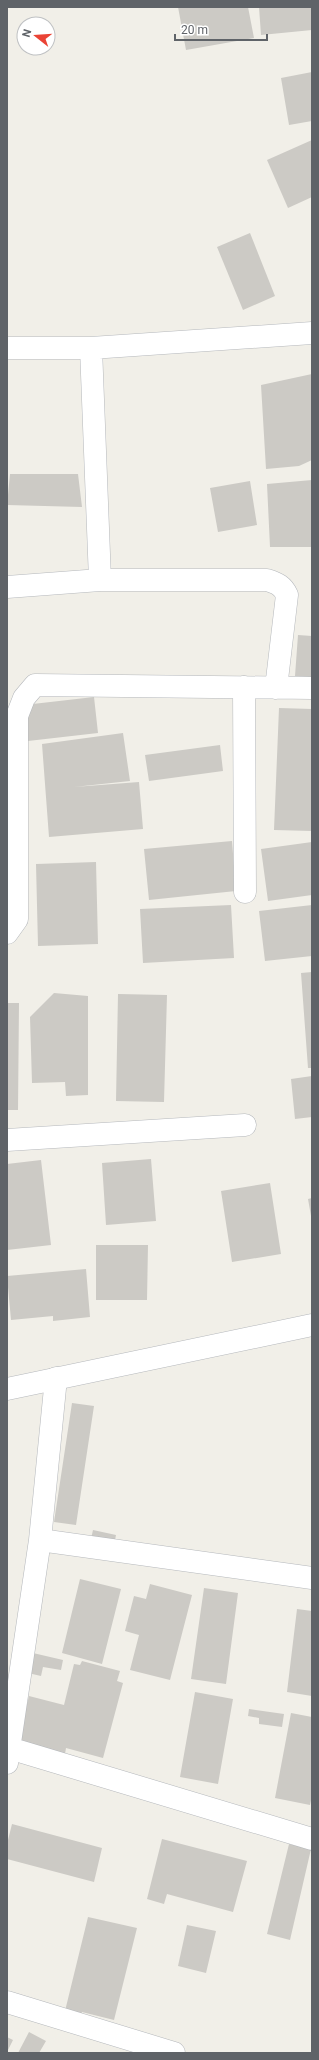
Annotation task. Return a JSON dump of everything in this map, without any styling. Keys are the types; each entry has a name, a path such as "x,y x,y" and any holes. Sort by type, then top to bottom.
{"street":[{"path":"7,348 91,348 312,333"},
{"path":"91,348 100,580"},
{"path":"7,587 100,580 267,580 283,587 287,595 276,688"},
{"path":"7,933 17,918 17,716 24,698 35,685 312,688"},
{"path":"244,687 245,892"},
{"path":"7,1140 245,1125"},
{"path":"7,1389 312,1325"},
{"path":"56,1378 40,1540 8,1745 312,1840"},
{"path":"40,1540 312,1578"},
{"path":"7,2002 174,2053"}],"building":[{"path":"178,7 248,7 254,38 186,50"},
{"path":"259,7 312,7 312,30 261,35"},
{"path":"312,72 312,121 289,125 281,78"},
{"path":"312,140 312,197 288,208 267,160"},
{"path":"250,233 275,296 243,310 217,247"},
{"path":"312,374 312,460 299,466 266,469 261,385"},
{"path":"10,474 78,474 82,507 7,505"},
{"path":"312,480 312,547 270,547 267,484"},
{"path":"250,481 257,525 218,532 210,488"},
{"path":"298,635 312,636 312,677 295,676"},
{"path":"94,697 98,733 28,741 24,705"},
{"path":"279,708 312,709 312,831 274,830"},
{"path":"123,733 130,781 74,787 139,782 143,829 49,837 42,744"},
{"path":"220,745 223,771 149,781 145,755"},
{"path":"232,841 236,891 149,900 144,849"},
{"path":"312,842 312,895 268,901 261,849"},
{"path":"96,862 98,944 38,946 36,864"},
{"path":"231,905 234,958 143,963 140,909"},
{"path":"312,905 312,956 265,961 259,911"},
{"path":"312,972 312,1068 308,1068 301,973"},
{"path":"54,993 88,996 88,1095 66,1096 65,1082 32,1083 30,1017"},
{"path":"118,994 167,995 164,1102 116,1101"},
{"path":"7,1003 19,1003 18,1110 7,1110"},
{"path":"312,1076 312,1117 295,1119 291,1079"},
{"path":"151,1159 156,1221 106,1225 102,1163"},
{"path":"41,1160 51,1245 7,1250 7,1164"},
{"path":"270,1183 281,1254 232,1262 221,1191"},
{"path":"312,1198 312,1216 311,1216 308,1199"},
{"path":"96,1245 148,1245 147,1300 96,1300"},
{"path":"86,1269 90,1317 53,1321 53,1316 11,1320 7,1276"},
{"path":"72,1403 94,1406 76,1525 54,1522"},
{"path":"93,1530 116,1535 114,1545 91,1539"},
{"path":"80,1579 121,1589 102,1664 62,1653"},
{"path":"150,1584 192,1595 170,1680 130,1670 139,1635 125,1631 134,1596 146,1599"},
{"path":"204,1588 238,1593 226,1684 191,1679"},
{"path":"297,1609 312,1611 312,1696 287,1692"},
{"path":"33,1653 63,1660 61,1670 43,1667 41,1676 28,1673"},
{"path":"82,1661 120,1671 117,1681 123,1683 103,1758 66,1748 65,1754 18,1741 29,1696 64,1705 74,1664 80,1665"},
{"path":"195,1692 233,1699 218,1784 180,1777"},
{"path":"249,1709 284,1714 282,1727 259,1724 259,1718 248,1716"},
{"path":"291,1713 312,1717 312,1796 310,1805 275,1798"},
{"path":"12,1824 102,1848 94,1882 7,1859 7,1844"},
{"path":"162,1839 247,1861 233,1912 167,1894 164,1904 147,1899"},
{"path":"289,1844 311,1849 290,1940 267,1934"},
{"path":"88,1917 137,1928 114,2020 82,2012 81,2015 65,2011"},
{"path":"187,1925 216,1931 206,1973 178,1966"},
{"path":"29,2032 46,2041 39,2053 18,2053"},
{"path":"7,2037 13,2040 7,2052"}]}
